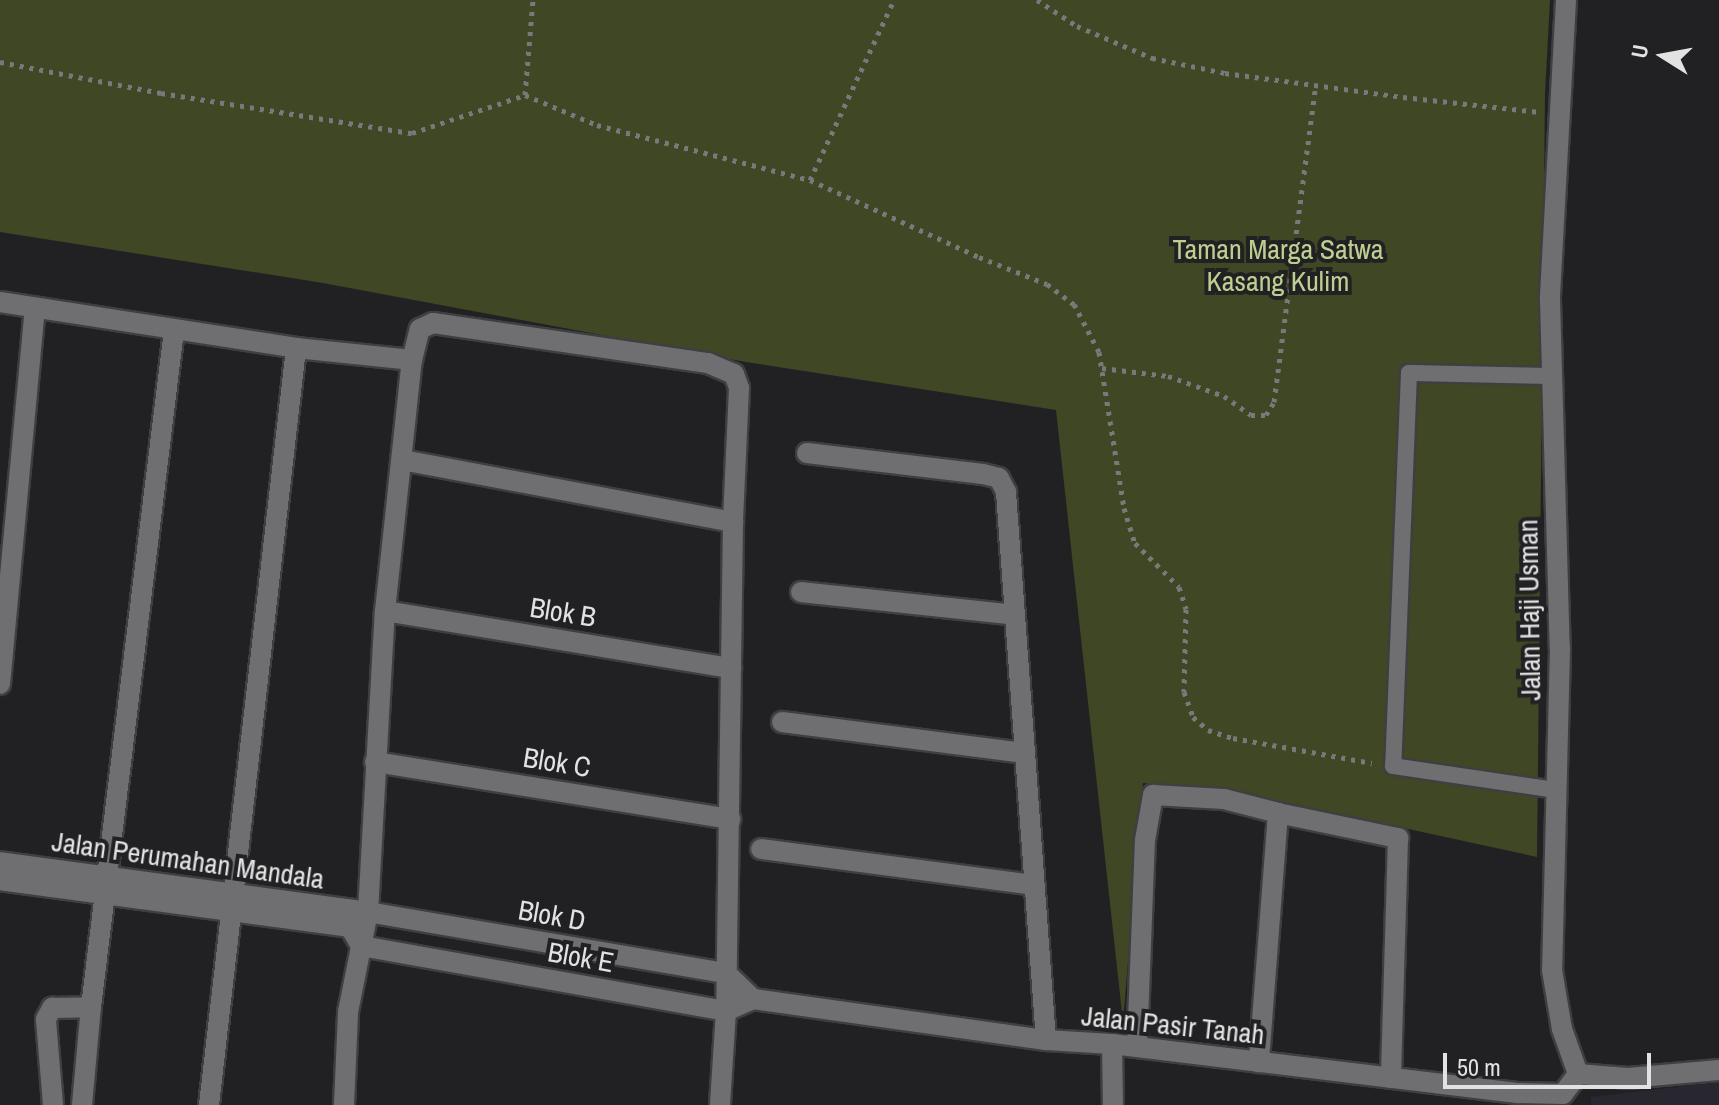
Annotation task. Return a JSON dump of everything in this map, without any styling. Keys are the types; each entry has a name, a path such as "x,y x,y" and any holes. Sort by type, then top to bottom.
{"street":[{"name":"Jalan Haji Usman","path":"1566,0 1550,300 1560,648 1552,970 1562,1029 1578,1074"},
{"path":"0,302 296,348 412,360"},
{"path":"0,684 35,308"},
{"path":"344,1105 348,1012 368,912 385,611 412,360 420,329 433,323 721,366 734,374 739,388 733,522 726,1011 720,1105"},
{"path":"82,1105 91,1007 174,330"},
{"path":"209,1105 296,348"},
{"path":"807,453 999,478 1006,492 1046,1040"},
{"path":"402,460 733,522"},
{"path":"801,592 1015,615"},
{"name":"Blok B","path":"385,611 731,668"},
{"path":"782,722 1025,753"},
{"name":"Blok C","path":"375,762 730,819"},
{"path":"1137,1047 1145,840 1153,795 1224,799 1398,838 1391,1078"},
{"path":"1259,1062 1278,813"},
{"path":"761,849 1035,885"},
{"name":"Jalan Perumahan Mandala","path":"0,862 106,887"},
{"path":"0,880 106,887 234,902 350,927 361,946"},
{"name":"Jalan Perumahan Mandala","path":"234,902 368,912"},
{"name":"Blok D","path":"368,912 726,973"},
{"name":"Blok E","path":"361,946 726,1011"},
{"path":"726,973 753,999 726,1011"},
{"name":"Jalan Pasir Tanah","path":"753,999 1046,1040 1112,1044 1564,1100 1578,1074"},
{"path":"53,1105 46,1019 52,1008 91,1007"},
{"path":"1112,1044 1113,1105"},
{"path":"1578,1074 1628,1078 1719,1070"}],"lane":[{"path":"1552,376 1409,373 1393,766 1555,790"}],"path":[{"path":"525,95 533,0"},
{"path":"810,180 894,0"},
{"path":"1037,0 1077,26 1152,58 1316,85 1559,114"},
{"path":"0,62 161,93 412,133 525,95 597,125 810,180 979,257 1047,284 1074,304 1099,352 1124,508 1135,543 1179,587 1186,609 1184,692 1193,717 1208,730 1233,738 1393,766"},
{"path":"1102,368 1168,376 1224,396 1251,415 1266,415 1274,402 1316,85"}],"shaded area":[{"path":"1719,1082 1719,1105 1591,1105 1591,1097"}],"green space":[{"name":"Taman Marga Satwa Kasang Kulim","path":"0,0 1550,0 1545,94 1537,857 1238,792 1143,783 1123,1022 1056,410 746,362 323,283 0,232"}]}
